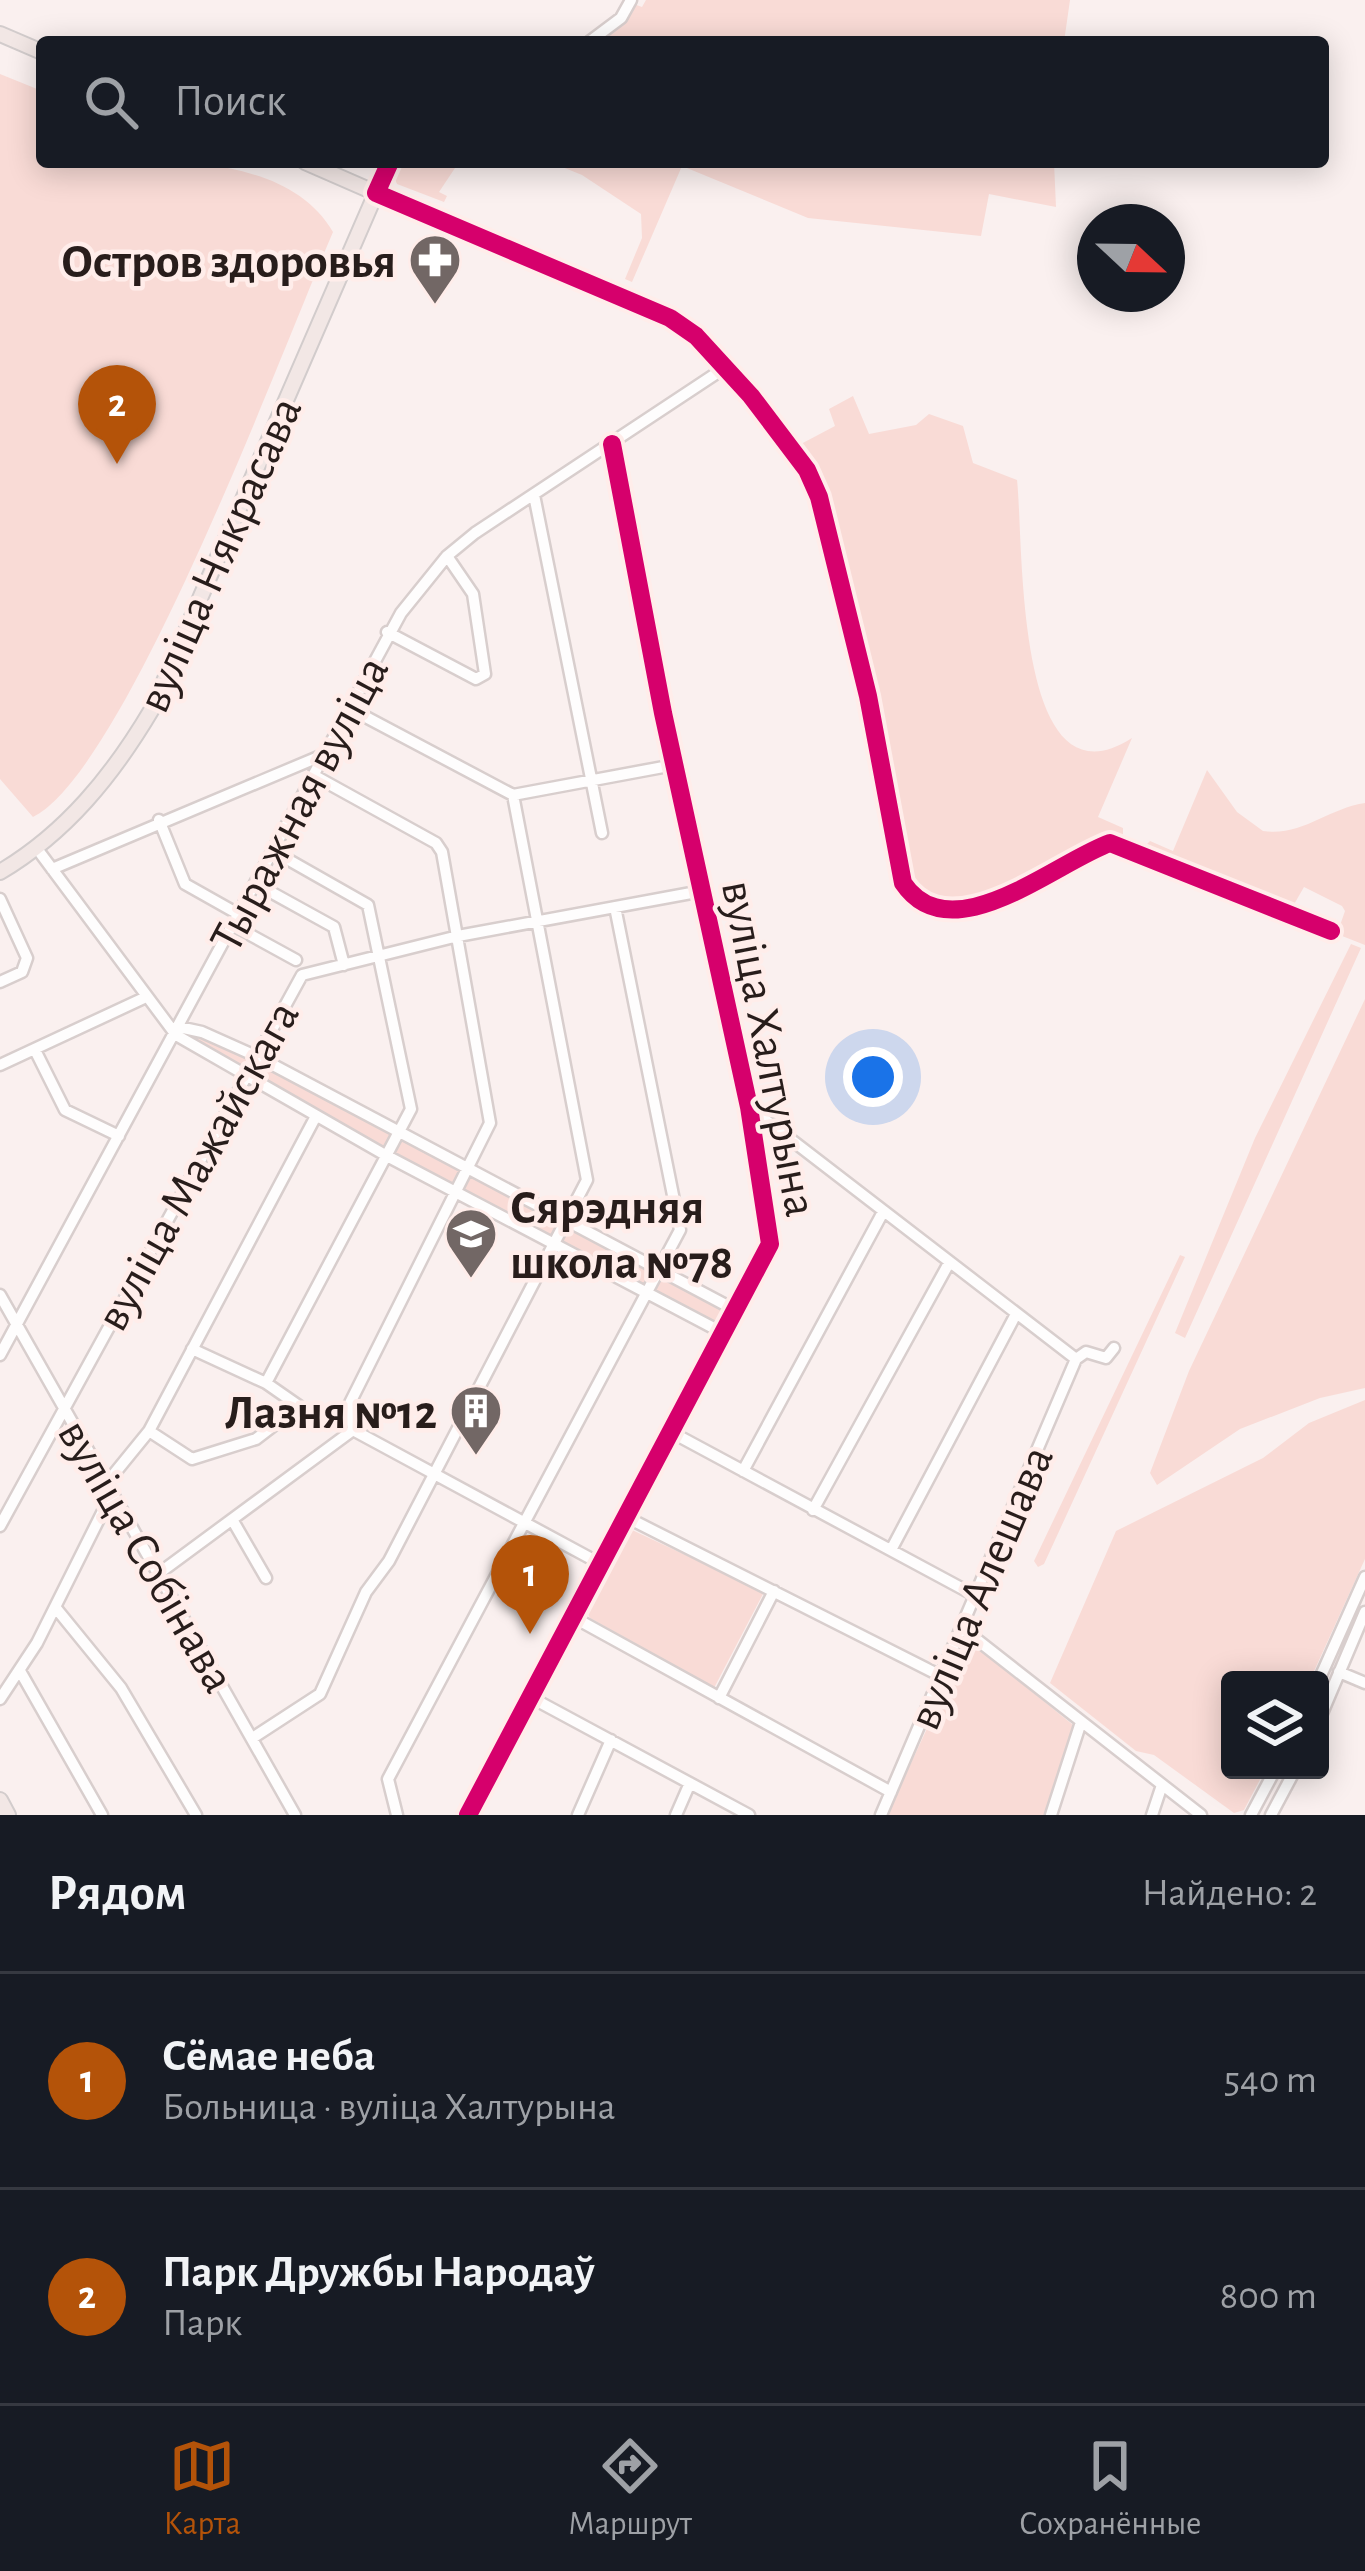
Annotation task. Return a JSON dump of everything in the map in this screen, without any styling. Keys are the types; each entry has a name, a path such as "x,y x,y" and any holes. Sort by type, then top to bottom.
{"main road":[{"path":"0,34 36,49"},
{"path":"318,168 376,193"},
{"name":"вуліца Някрасава","path":"0,872 38,850 104,782 152,709 376,193"},
{"path":"0,1800 8,1815"}],"street":[{"path":"598,36 612,26 631,0"},
{"path":"387,168 376,193 658,313 696,337 726,367 807,470 819,497 868,697 906,889 941,909 968,910 1109,843 1331,931"},
{"name":"Тыражная вуліца","path":"0,1355 237,921 387,632 447,556 726,367"},
{"name":"вуліца Халтурына","path":"468,1815 766,1257 771,1232 612,444"},
{"path":"534,495 602,833"},
{"path":"387,632 476,679 485,674 472,594 447,556"},
{"path":"347,707 513,795 674,764"},
{"path":"52,869 158,820 322,755"},
{"path":"313,775 436,843 491,1107 471,1170 349,1406 353,1430"},
{"path":"254,1737 320,1694 366,1592 389,1561 588,1174 513,795"},
{"path":"158,820 185,884 296,960"},
{"path":"38,850 144,998 176,1030 387,1156 725,1334"},
{"path":"266,1383 411,1105 380,956 362,899 273,851"},
{"path":"256,884 334,927 344,965"},
{"name":"вуліца Мажайскага","path":"0,1526 302,975 458,936 702,891"},
{"path":"0,899 27,958 22,972 0,982"},
{"path":"397,1815 388,1779 681,1226 615,907"},
{"path":"0,1065 144,998"},
{"path":"176,1030 258,1057 737,1311"},
{"path":"35,1050 65,1110 119,1136"},
{"path":"748,1107 1076,1359 1086,1352 1106,1358 1114,1348"},
{"path":"0,1699 55,1607 108,1490 149,1431 316,1116"},
{"path":"743,1471 883,1213"},
{"path":"813,1510 949,1263"},
{"name":"вуліца Собінава","path":"0,1295 295,1815"},
{"path":"891,1550 1016,1314"},
{"path":"149,1431 184,1457 196,1459 256,1439 299,1406 266,1383 192,1349"},
{"name":"вуліца Алешава","path":"881,1815 1076,1359"},
{"path":"353,1430 601,1564"},
{"path":"158,1574 353,1430"},
{"path":"671,1432 976,1596"},
{"path":"626,1516 941,1676"},
{"path":"233,1521 266,1578"},
{"path":"1322,1671 1365,1577"},
{"path":"719,1698 774,1591"},
{"path":"55,1607 121,1688 196,1815"},
{"path":"1329,1697 1365,1612"},
{"path":"573,1617 891,1792"},
{"path":"962,1628 1201,1815"},
{"path":"20,1671 103,1815"},
{"path":"1340,1672 1365,1683"},
{"path":"530,1697 749,1815"},
{"path":"1051,1815 1081,1722"},
{"path":"578,1815 611,1740"},
{"path":"1250,1815 1270,1779"},
{"path":"1271,1815 1290,1779"},
{"path":"676,1815 690,1783"},
{"path":"1152,1815 1162,1785"}],"shaded area":[{"path":"646,0 1070,0 1065,36 597,36 631,3 642,7"},
{"path":"0,74 36,89 36,168 242,171 279,184 310,204 333,232 200,550 112,722 71,783 33,817 0,779"},
{"path":"398,168 455,168 439,192 447,196 444,202 397,184 391,170"},
{"path":"565,168 681,168 632,282 625,279 642,238 641,214"},
{"path":"687,168 1054,168 1056,207 989,194 981,236 808,218"},
{"path":"853,396 869,434 916,425 929,414 963,426 973,463 1017,480 1025,608 1045,706 1065,739 1093,751 1132,738 1098,817 1123,828 1123,834 1106,836 1035,878 982,898 956,901 932,895 910,880 828,503 799,445 835,426 829,409"},
{"path":"1207,770 1237,812 1263,831 1290,830 1365,803 1365,945 1337,934 1345,911 1342,906 1304,887 1289,913 1142,849 1150,841 1173,851"},
{"path":"1351,944 1361,948 1185,1338 1175,1333 1255,1138"},
{"path":"1365,999 1365,1388 1320,1398 1240,1429 1157,1485 1150,1473 1189,1371"},
{"path":"184,1027 726,1305 713,1328 180,1037"},
{"path":"1180,1255 1185,1257 1044,1564 1038,1567 1034,1561"},
{"path":"1365,1400 1365,1559 1314,1671 1221,1671 1221,1779 1260,1779 1244,1810 1234,1813 1154,1755 1136,1751 1050,1683 1116,1531 1263,1458 1309,1423"},
{"path":"630,1529 764,1592 714,1688 590,1618 585,1608"},
{"path":"968,1640 1073,1725 1044,1815 887,1815"}],"cycle path":[{"path":"387,168 376,193 670,318 696,336 751,396 807,470 819,497 868,696 903,883 923,902 948,909 975,907 1110,843 1331,931"},
{"path":"468,1815 770,1244 749,1107 663,713 612,444"}],"place":[{"name":"Остров здоровья","path":"435,306"},
{"name":"Парк Дружбы Народаў","path":"117,464"},
{"name":"Сярэдняя школа №78","path":"471,1280"},
{"name":"Лазня №12","path":"476,1457"},
{"name":"Сёмае неба","path":"530,1634"}]}
